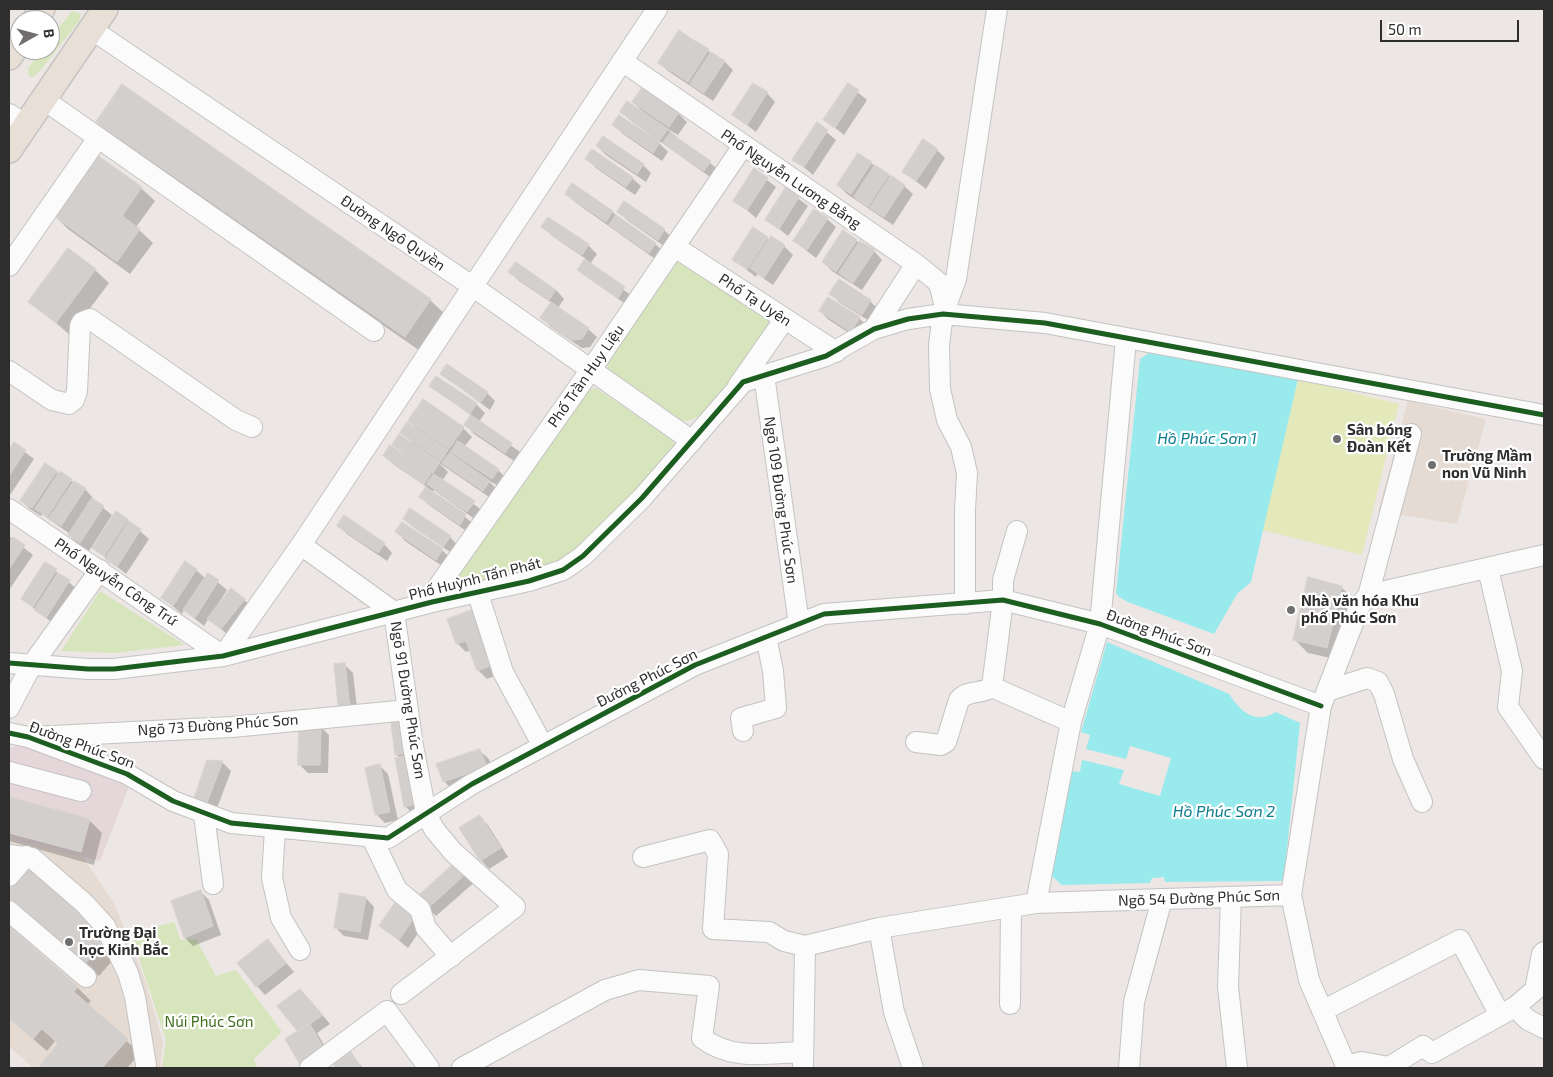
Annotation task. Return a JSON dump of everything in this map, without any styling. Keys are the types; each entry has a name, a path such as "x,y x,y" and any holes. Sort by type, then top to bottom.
{"main road":[{"path":"9,150 17,119 43,99 105,9"}],"street":[{"path":"223,656 301,545 658,9"},
{"path":"965,604 965,510 968,473 962,447 947,420 940,389 939,345 944,311 956,279 997,9"},
{"name":"Đường Ngô Quyền","path":"91,29 592,368 692,441"},
{"name":"Phố Nguyễn Lương Bằng","path":"622,61 916,264 939,283 944,311"},
{"path":"43,99 374,331"},
{"path":"9,266 98,138"},
{"name":"Phố Trần Huy Liệu","path":"426,604 592,368 743,146"},
{"name":"Phố Tạ Uyên","path":"675,247 784,320 836,352"},
{"path":"874,329 916,264"},
{"name":"Phố Huỳnh Tấn Phát","path":"9,663 31,666 114,669 223,656 426,604 478,594 563,570 573,563 642,498 737,387 748,380 836,352 874,329 944,311 1045,324 1544,415"},
{"path":"9,371 52,400 69,404 74,400 77,391 80,326 86,319 90,319 236,420 252,427"},
{"path":"737,387 784,320"},
{"path":"1036,903 1071,722 1100,624 1126,339"},
{"name":"Ngõ 109 Đường Phúc Sơn","path":"764,376 799,624"},
{"name":"Ngõ 54 Đường Phúc Sơn","path":"805,946 880,928 1036,903 1291,895 1324,699 1360,605 1368,596 1411,434"},
{"name":"Phố Nguyễn Công Trứ","path":"9,509 223,656"},
{"path":"916,742 941,744 946,742 959,700 963,695 968,692 985,692 992,687 1004,600 1004,580 1017,531"},
{"name":"Ngõ 91 Đường Phúc Sơn","path":"301,545 394,612 408,710 426,813"},
{"path":"1368,596 1544,555"},
{"path":"1488,569 1512,671 1508,707 1544,759"},
{"path":"9,708 31,666 100,570"},
{"path":"478,594 503,672 543,746"},
{"name":"Đường Phúc Sơn","path":"18,735 127,774 172,801 204,815 231,823 388,838 472,784 695,665 824,614 1004,600 1100,624 1324,699"},
{"path":"743,731 741,718 776,708 773,671 766,637"},
{"path":"1324,699 1367,678 1378,682 1384,694 1403,760 1422,802"},
{"path":"992,687 1071,722"},
{"name":"Ngõ 73 Đường Phúc Sơn","path":"18,735 232,726 408,710"},
{"path":"9,772 81,792"},
{"path":"401,994 515,907 453,852 434,828 426,813"},
{"path":"204,815 213,884"},
{"path":"276,828 272,878 281,918 300,950"},
{"path":"371,836 397,890 420,909 426,928 450,957"},
{"path":"462,1068 605,990 639,980 709,986 702,1038 724,1051 739,1055 802,1060 805,946 784,941 769,932 713,928 718,854 710,840 643,857"},
{"path":"9,876 17,855 40,864 84,902 105,926 128,973 135,997 146,1065"},
{"path":"1291,895 1309,980 1346,1067 1362,1062 1389,1067 1423,1046 1432,1054 1507,1011 1535,990 1544,952"},
{"path":"1231,897 1228,987 1237,1068"},
{"path":"1129,1068 1134,1002 1162,899"},
{"path":"1010,1004 1011,907"},
{"path":"9,911 86,978"},
{"path":"880,928 894,1012 913,1068"},
{"path":"1322,1011 1460,940 1507,1011 1544,1028"},
{"path":"310,1068 387,1011 429,1068"}],"shaded area":[{"name":"Trường Mầm non Vũ Ninh","path":"1408,401 1486,419 1457,524 1378,511"},
{"path":"19,745 31,747 130,784 100,861 9,839 9,748"},
{"name":"Trường Đại học Kinh Bắc","path":"9,839 82,856 114,903 145,980 163,1042 160,1068 33,1068 9,1046"}],"green space":[{"path":"72,11 81,15 79,21 60,45 60,26"},
{"path":"34,60 49,60 33,77 29,77 28,68"},
{"path":"672,262 686,262 773,320 745,365 720,398 707,411 694,419 680,421 610,372 604,360"},
{"name":"Sân bóng Đoàn Kết","path":"1298,379 1399,404 1362,555 1262,530"},
{"path":"596,388 674,441 674,454 571,556 556,564 462,591 457,586 458,577 584,391"},
{"path":"100,591 185,645 114,653 61,651"},
{"name":"Núi Phúc Sơn","path":"174,922 181,940 196,939 216,976 236,970 282,1032 254,1059 257,1068 162,1068 166,1040 131,934"}],"water":[{"name":"Hồ Phúc Sơn 1","path":"1149,353 1298,379 1251,582 1237,594 1214,634 1128,602 1116,593 1140,359"},
{"name":"Hồ Phúc Sơn 2","path":"1107,642 1229,694 1238,706 1249,715 1261,717 1276,712 1300,723 1284,878 1281,881 1165,882 1164,877 1152,878 1150,883 1062,885 1048,873 1069,771 1080,772 1082,760 1124,770 1119,784 1160,796 1171,758 1130,746 1126,759 1086,749 1090,735 1081,732"}],"building":[{"path":"679,30 693,40 672,72 658,63"},
{"path":"694,40 709,49 688,82 673,72"},
{"path":"711,52 725,61 704,93 690,84"},
{"path":"753,83 768,92 747,125 732,115"},
{"path":"848,83 859,90 835,128 823,120"},
{"path":"122,84 431,299 405,337 96,122"},
{"path":"642,88 679,112 669,127 632,102"},
{"path":"627,101 668,129 660,140 620,112"},
{"path":"619,115 660,142 653,153 612,125"},
{"path":"817,122 828,130 804,167 792,160"},
{"path":"670,133 711,161 704,171 663,143"},
{"path":"603,136 644,164 637,174 596,146"},
{"path":"923,139 938,149 916,181 902,172"},
{"path":"592,149 633,177 626,187 585,159"},
{"path":"858,153 872,162 851,194 837,185"},
{"path":"97,155 142,187 122,216 77,183"},
{"path":"875,165 889,174 868,207 854,197"},
{"path":"754,168 768,178 747,210 733,201"},
{"path":"891,175 905,185 884,217 870,208"},
{"path":"77,183 140,229 117,262 54,216"},
{"path":"572,183 613,211 606,222 565,194"},
{"path":"786,187 800,196 779,229 765,220"},
{"path":"624,201 665,229 658,240 617,212"},
{"path":"814,209 828,218 807,250 793,241"},
{"path":"616,215 656,243 649,253 609,225"},
{"path":"548,217 589,244 582,255 541,227"},
{"path":"753,227 768,237 747,269 732,260"},
{"path":"843,230 857,240 836,272 822,262"},
{"path":"771,236 785,245 764,278 750,268"},
{"path":"860,241 875,250 853,283 839,273"},
{"path":"68,248 96,269 56,323 28,302"},
{"path":"585,259 625,287 618,298 577,270"},
{"path":"516,262 556,290 549,300 508,272"},
{"path":"839,279 871,300 862,315 829,294"},
{"path":"828,297 860,317 851,332 819,311"},
{"path":"551,302 589,328 582,339 572,340 540,318"},
{"path":"447,364 488,392 481,402 440,374"},
{"path":"436,376 477,403 470,414 429,386"},
{"path":"423,399 464,427 457,438 416,410"},
{"path":"415,410 456,439 449,449 408,421"},
{"path":"471,415 512,443 505,453 464,425"},
{"path":"407,422 448,450 441,461 400,433"},
{"path":"399,434 440,462 433,473 392,445"},
{"path":"458,441 499,469 492,479 451,452"},
{"path":"14,442 26,450 9,476 9,450"},
{"path":"390,445 431,473 424,484 383,456"},
{"path":"450,453 490,481 483,491 442,463"},
{"path":"45,463 57,471 32,508 20,501"},
{"path":"60,471 72,479 47,517 35,509"},
{"path":"434,474 475,501 467,512 427,484"},
{"path":"74,481 86,488 61,526 49,518"},
{"path":"426,487 466,514 460,525 419,497"},
{"path":"92,498 104,506 80,543 68,535"},
{"path":"410,508 451,536 443,547 403,519"},
{"path":"116,511 128,519 104,556 92,548"},
{"path":"344,515 385,543 378,553 337,526"},
{"path":"129,521 141,529 117,567 105,559"},
{"path":"402,522 443,549 436,560 395,532"},
{"path":"13,537 25,545 9,569 9,544"},
{"path":"185,561 197,569 173,606 161,598"},
{"path":"45,562 57,569 33,607 21,599"},
{"path":"58,573 70,580 46,618 34,610"},
{"path":"208,573 219,580 195,618 183,610"},
{"path":"1308,577 1342,586 1327,648 1293,640"},
{"path":"231,588 245,599 221,629 207,619"},
{"path":"475,609 495,664 477,671 466,641 456,644 447,619"},
{"path":"345,663 351,716 339,717 334,664"},
{"path":"404,715 408,753 395,755 390,716"},
{"path":"299,725 321,725 320,765 298,765"},
{"path":"480,749 487,767 443,782 436,764"},
{"path":"408,756 417,804 404,807 395,758"},
{"path":"207,760 223,761 205,808 193,802"},
{"path":"380,764 390,812 375,815 365,768"},
{"path":"9,797 90,819 81,852 9,833"},
{"path":"480,815 501,848 480,861 459,828"},
{"path":"459,859 469,871 427,909 417,897"},
{"path":"33,863 96,917 89,925 106,940 85,964 9,898 9,891"},
{"path":"201,890 213,926 184,938 171,901"},
{"path":"340,893 366,897 360,932 334,928"},
{"path":"397,900 417,914 399,940 379,926"},
{"path":"9,926 78,987 54,1015 9,975"},
{"path":"268,939 286,963 256,987 237,963"},
{"path":"9,975 54,1015 33,1039 9,1018"},
{"path":"300,989 323,1015 298,1032 277,1006"},
{"path":"74,992 128,1039 102,1068 85,1068 42,1029"},
{"path":"310,1024 327,1054 302,1068 285,1039"},
{"path":"58,1044 85,1068 43,1068 40,1066"},
{"path":"351,1052 361,1068 336,1068 333,1064"}],"cycle path":[{"path":"9,663 114,669 223,656 432,602 529,581 563,570 583,556 642,498 743,382 826,356 874,329 908,319 943,314 1045,323 1544,415"},
{"path":"9,733 28,737 127,774 173,801 231,823 388,838 472,784 695,665 824,614 1003,600 1100,624 1321,706"}],"place":[{"name":"Sân bóng Đoàn Kết","path":"1337,439"},
{"name":"Trường Mầm non Vũ Ninh","path":"1432,465"},
{"name":"Nhà văn hóa Khu phố Phúc Sơn","path":"1291,610"},
{"name":"Trường Đại học Kinh Bắc","path":"69,942"}]}
